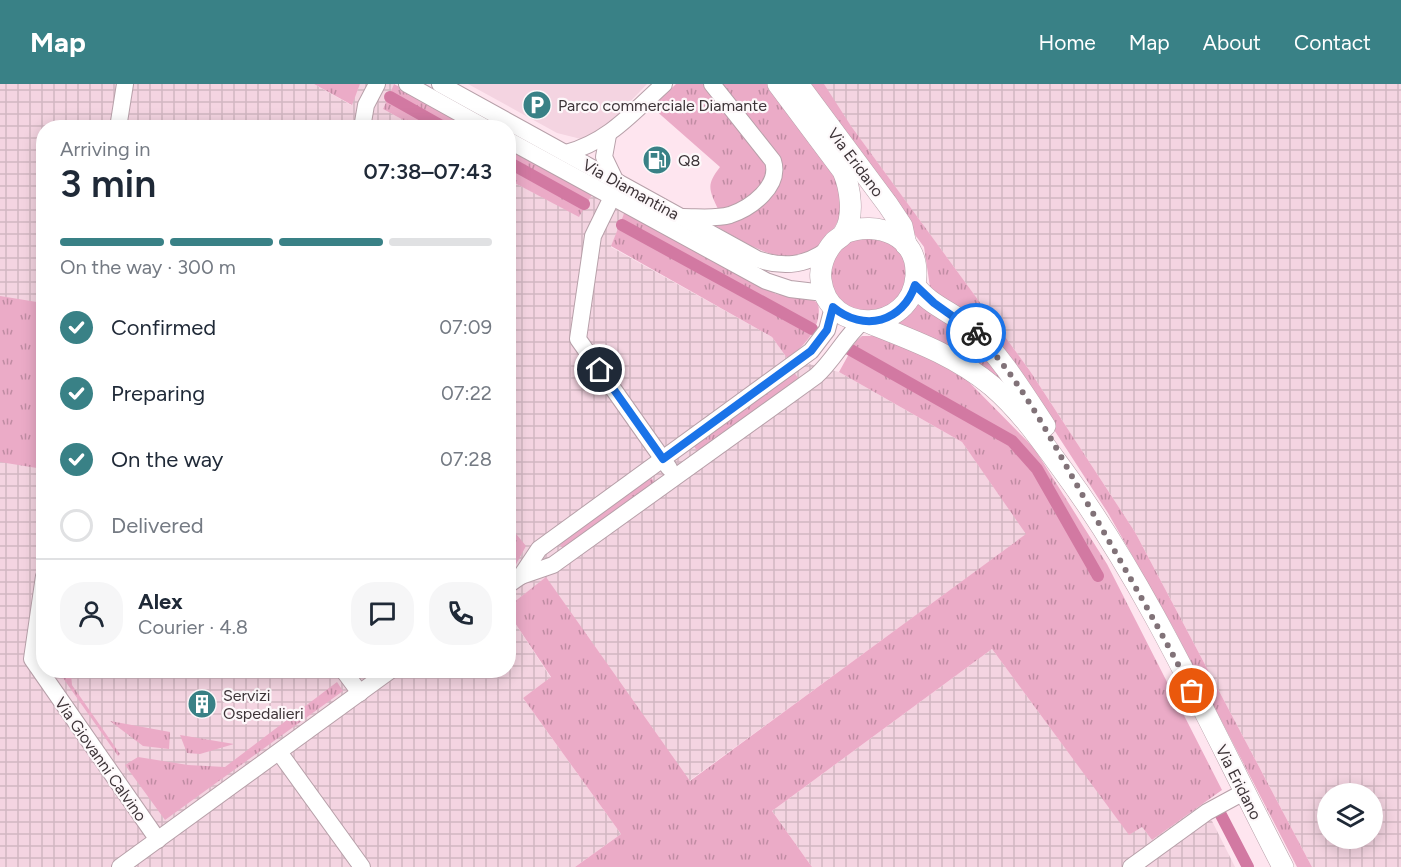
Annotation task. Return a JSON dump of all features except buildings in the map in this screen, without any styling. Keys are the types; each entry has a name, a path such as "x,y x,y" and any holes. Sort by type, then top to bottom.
{"main road":[{"name":"Via Eridano","path":"778,84 843,171 850,186 849,214 844,233"},
{"name":"Via Eridano","path":"798,84 902,226 906,245 916,270 915,285 934,303 971,327 993,353 1048,431 1146,603 1238,795 1283,867"},
{"path":"829,300 821,272 827,250 844,233 870,227 896,236 906,245"},
{"path":"865,322 889,318 898,312 906,304 915,285"},
{"name":"Via Eridano","path":"829,300 842,314 939,351 992,386 1031,428 1090,508"}],"street":[{"path":"119,120 125,84"},
{"path":"363,120 366,105 377,84"},
{"path":"407,84 472,120"},
{"name":"Via Diamantina","path":"440,84 506,120"},
{"path":"566,153 590,146 608,135 664,84"},
{"path":"682,217 718,216 738,211 759,198 769,187 775,171 773,161 712,84"},
{"name":"Via Diamantina","path":"516,126 769,263 804,263 827,250"},
{"path":"608,135 604,158 615,180"},
{"name":"Via Diamantina","path":"516,144 766,281 829,300"},
{"path":"612,197 593,236 578,339 676,477"},
{"path":"516,579 539,549 802,358 827,330 829,300"},
{"path":"516,580 553,565 816,376 830,363 850,334 865,322"},
{"path":"802,358 816,376"},
{"name":"Via Giovanni Calvino","path":"36,631 32,659 36,665"},
{"name":"Via Giovanni Calvino","path":"45,678 158,840"},
{"path":"349,678 360,693"},
{"path":"120,867 380,678"},
{"path":"279,752 362,867"},
{"path":"1131,867 1207,812 1238,795"}],"shaded area":[{"path":"0,84 314,84 351,105 360,84 394,84 383,109 403,120 36,120 36,678 516,678 516,625 551,678 523,698 621,834 575,867 0,867"},
{"name":"Parco commerciale Diamante","path":"468,84 647,84 606,127 595,135 581,139 557,133"},
{"path":"820,84 1401,84 1401,867 1312,867 1135,532 1030,371"},
{"path":"516,184 579,216 593,193 625,211 611,247 772,337 787,358 839,372 962,442 1027,534 689,781 546,578 516,601"},
{"path":"992,649 1129,834 1142,827 1152,840 1203,803 1235,867 812,867 772,811"}],"green space":[{"path":"314,84 360,84 352,105"},
{"path":"394,84 461,120 403,120 383,109"},
{"path":"676,84 706,84 769,167 760,187 731,210 718,209 711,192 711,183 720,167 654,109 650,109"},
{"path":"718,84 772,84 822,149 838,178 843,197 839,218 831,233 817,247 803,254 788,256 774,254 744,242 714,225 779,174"},
{"path":"803,84 824,84 851,126 1030,371 1135,532 1312,867 1297,867 1174,629 1108,513 1049,422 950,306 930,287 924,247"},
{"path":"516,150 593,193 579,217 516,184"},
{"path":"625,211 776,294 809,298 818,303 818,320 811,335 787,358 772,337 611,246"},
{"path":"868,231 904,251 907,291 875,317 836,303 828,264 834,251 841,245"},
{"path":"0,296 36,302 36,468 0,462"},
{"path":"917,301 955,324 1004,380 998,383 882,324 910,312"},
{"path":"862,336 877,336 906,346 965,378 1034,448 1107,564 1222,790 1152,840 1142,827 1129,835 992,649 772,811 812,867 575,867 621,834 523,698 551,677 516,624 516,601 546,577 690,781 1026,534 962,442 839,372 856,341"},
{"path":"791,368 801,382 700,455 691,442"},
{"path":"648,473 657,486 565,552 556,539"},
{"path":"516,534 526,546 516,564"},
{"path":"63,678 71,678 72,685 120,754 118,756"},
{"path":"337,682 343,691 165,820 125,765 138,757 188,765 225,767"},
{"path":"110,721 170,732 169,749 143,746"},
{"path":"180,735 234,744 200,754 187,753"}],"waterway":[{"path":"390,97 431,120"},
{"path":"516,166 584,204"},
{"path":"622,225 812,329"},
{"path":"849,349 1012,441 1037,469 1098,576"},
{"path":"1221,815 1248,867"}],"way so far":[{"path":"976,333 1009,373 1057,446 1090,508 1146,603 1192,691"}],"place":[{"name":"Parco commerciale Diamante","path":"537,105"},
{"name":"Q8","path":"657,160"},
{"name":"Servizi Ospedalieri","path":"202,704"}],"route":[{"path":"600,370 663,459 811,351 827,330 833,307 852,319 862,322 878,321 898,312 912,295 915,285 934,303 971,327 976,333"}]}
